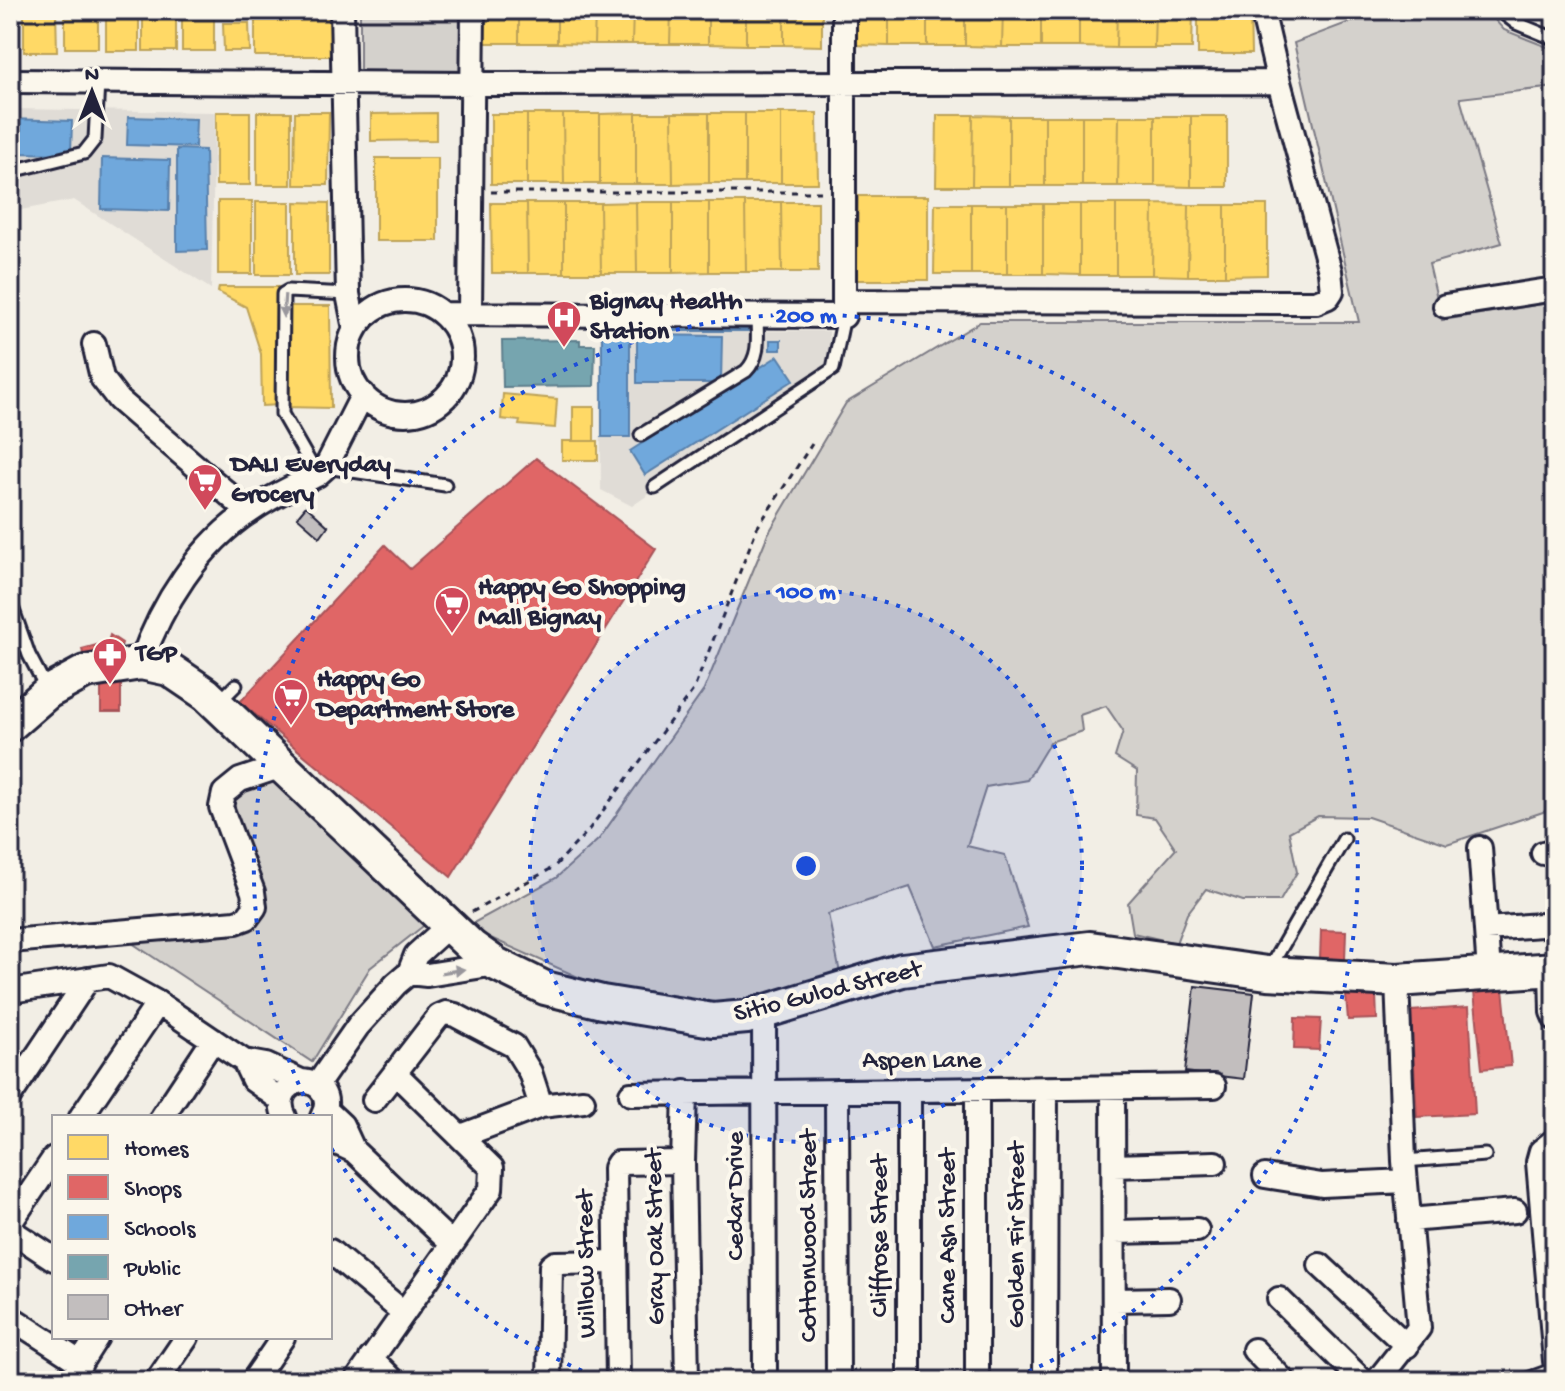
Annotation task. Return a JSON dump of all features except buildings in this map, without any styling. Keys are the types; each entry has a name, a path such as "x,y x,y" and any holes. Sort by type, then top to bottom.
{"main road":[{"name":"Sitio Gulod Street","path":"141,663 169,669 206,694 226,694 282,766 448,926 496,964 545,988 602,1002 713,1020 747,1017 902,970 1090,948 1267,973 1397,980 1553,969"},
{"path":"10,725 48,692 85,672 141,663"}],"street":[{"path":"342,10 348,294 355,329"},
{"path":"470,313 473,10"},
{"path":"844,10 844,309"},
{"path":"443,314 757,316 844,309 1323,300 1332,291 1330,271 1262,10"},
{"path":"10,81 473,84 1279,82"},
{"path":"1445,306 1555,289"},
{"path":"406,301 422,302 443,314 459,338 462,356 460,374 452,390 439,403 423,411 405,414 386,410 368,401 355,385 349,367 348,347 355,329 368,313 385,303 406,301"},
{"path":"94,344 102,378 119,400 249,512"},
{"path":"141,663 151,634 175,591 207,548 249,512 322,471 363,394"},
{"path":"10,941 236,922 247,918 255,907 253,892 221,807 224,793 240,780 282,766"},
{"path":"1480,848 1488,958"},
{"path":"1486,929 1555,924"},
{"path":"283,1109 288,1087 309,1083 409,973 416,955 448,926"},
{"path":"409,973 427,975 496,964"},
{"path":"1553,969 1552,1012 1555,1019"},
{"path":"10,991 109,976 158,1003 244,1061 266,1065 309,1083 325,1094 324,1114"},
{"path":"10,1096 88,979"},
{"path":"1377,1381 1419,1328 1405,1171 1397,980"},
{"path":"82,1115 158,1003"},
{"name":"Cedar Drive","path":"764,1010 765,1381"},
{"path":"374,1100 439,1016 446,1013 517,1050 530,1072 541,1106"},
{"path":"163,1115 213,1040"},
{"path":"244,1061 253,1080 283,1109"},
{"path":"356,1381 491,1189 493,1179 492,1168 395,1073"},
{"name":"Aspen Lane","path":"631,1094 1214,1086"},
{"path":"1113,1089 1114,1381"},
{"name":"Cane Ash Street","path":"977,1090 977,1381"},
{"name":"Golden Fir Street","path":"1045,1381 1046,1090"},
{"name":"Cottonwood Street","path":"837,1091 838,1381"},
{"name":"Cliffrose Street","path":"909,1091 909,1381"},
{"name":"Gray Oak Street","path":"685,1092 683,1162 687,1381"},
{"path":"461,1136 541,1106 583,1101"},
{"path":"332,1119 342,1125 354,1151"},
{"path":"1555,1140 1541,1151 1538,1162 1555,1361"},
{"path":"332,1141 354,1151 452,1244"},
{"path":"10,1223 52,1161"},
{"name":"Willow Street","path":"618,1381 616,1165 683,1162"},
{"path":"1114,1166 1215,1163"},
{"path":"1265,1176 1322,1185 1405,1171"},
{"path":"1409,1220 1515,1211"},
{"path":"10,1230 52,1258"},
{"path":"1115,1232 1197,1230"},
{"path":"333,1260 404,1313"},
{"path":"549,1381 551,1266 555,1263 616,1262"},
{"path":"1320,1265 1407,1346"},
{"path":"1115,1300 1169,1299"},
{"path":"1279,1299 1363,1381"},
{"path":"10,1317 75,1372 96,1339"},
{"path":"157,1381 186,1339"},
{"path":"253,1381 282,1339"},
{"path":"1254,1350 1284,1381"},
{"path":"371,1358 394,1381"}],"lane":[{"path":"1499,10 1516,23 1555,39"},
{"path":"12,171 84,153 92,146 98,82"},
{"path":"348,294 288,291 283,294 282,414 322,471 445,485"},
{"path":"655,487 833,369 844,309"},
{"path":"641,435 753,364 757,357 757,316"},
{"path":"11,604 29,655 48,692"},
{"path":"1267,973 1344,839"},
{"path":"1405,1171 1485,1155"},
{"path":"1522,1381 1555,1369"}],"path":[{"path":"472,192 845,192"},
{"path":"448,926 554,867 587,832 694,689 757,528 812,444"}],"shaded area":[{"path":"360,10 466,10 466,76 360,74"},
{"path":"1381,10 1486,10 1504,30 1555,50 1555,87 1460,98 1502,243 1429,264 1442,320 1555,302 1555,808 1447,844 1368,817 1318,816 1289,832 1297,872 1280,901 1243,901 1206,889 1187,914 1176,943 1133,933 1128,903 1176,849 1155,818 1136,815 1137,771 1115,757 1123,731 1106,706 1080,715 1082,731 1050,742 1027,780 986,787 967,846 1005,855 1028,927 935,946 910,887 828,914 840,973 716,1012 605,989 466,927 556,878 599,839 704,690 768,534 846,403 980,322 1359,322 1294,43"},
{"path":"10,109 215,112 211,289 74,200 10,212"},
{"path":"600,331 829,331 830,371 632,506 601,490"},
{"path":"268,777 427,923 370,968 312,1062 129,941 262,911 229,800 238,791"}],"place":[{"name":"Bignay Health Station","path":"564,349"},
{"name":"DALI Everyday Grocery","path":"205,512"},
{"name":"Happy Go Shopping Mall Bignay","path":"452,635"},
{"name":"TGP","path":"110,686"},
{"name":"Happy Go Department Store","path":"291,727"}]}
